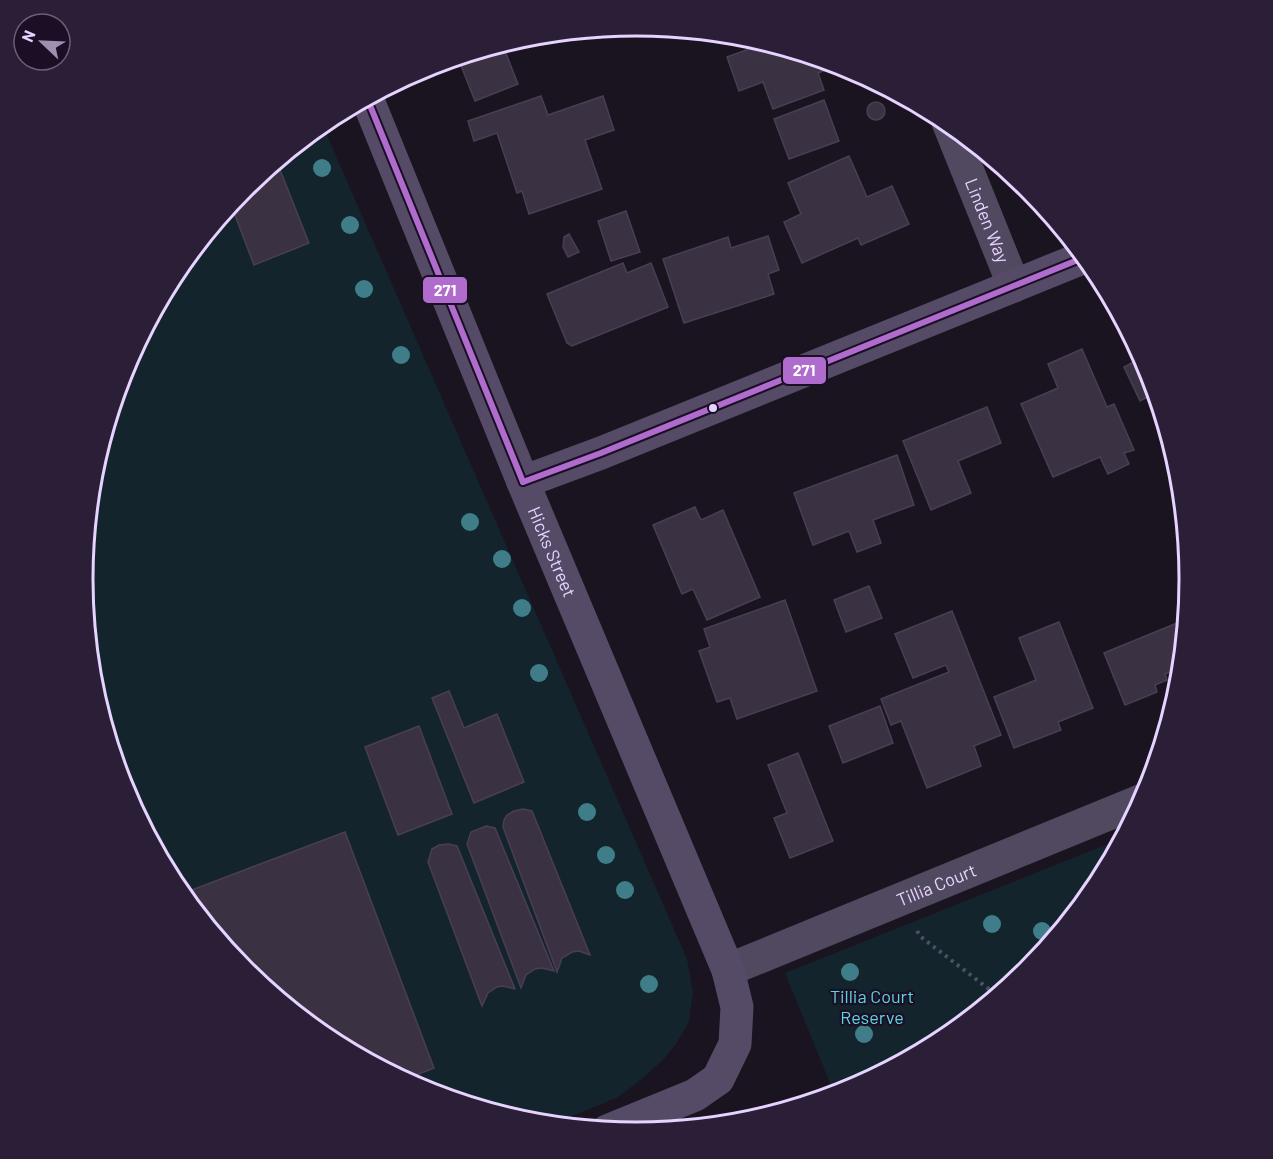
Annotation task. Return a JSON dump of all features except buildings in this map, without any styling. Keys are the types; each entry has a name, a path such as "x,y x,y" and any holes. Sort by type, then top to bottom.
{"street":[{"name":"Hicks Street","path":"370,106 523,482 728,970 737,1007 735,1044 718,1079 695,1095 627,1123"},
{"name":"Linden Way","path":"955,140 1014,286"},
{"path":"523,482 601,453 1076,261"},
{"name":"Tillia Court","path":"728,970 1131,804"}],"path":[{"path":"904,896 916,930 921,937 991,991"}],"green space":[{"path":"326,134 687,959 693,992 689,1021 676,1044 662,1061 618,1097 567,1118 530,1113 496,1104 429,1082 396,1067 365,1050 306,1011 252,964 205,910 166,851 149,820 122,754 103,686 94,615 93,580 94,544 103,473 122,405 149,339 166,308 205,249 252,195 306,148"},
{"name":"Tillia Court Reserve","path":"1112,843 1068,910 1021,964 995,988 967,1011 908,1050 844,1082 832,1087 785,973"}],"transit line":[{"name":"271","path":"370,106 523,482"},
{"name":"271","path":"523,482 601,453 1076,261"}]}
